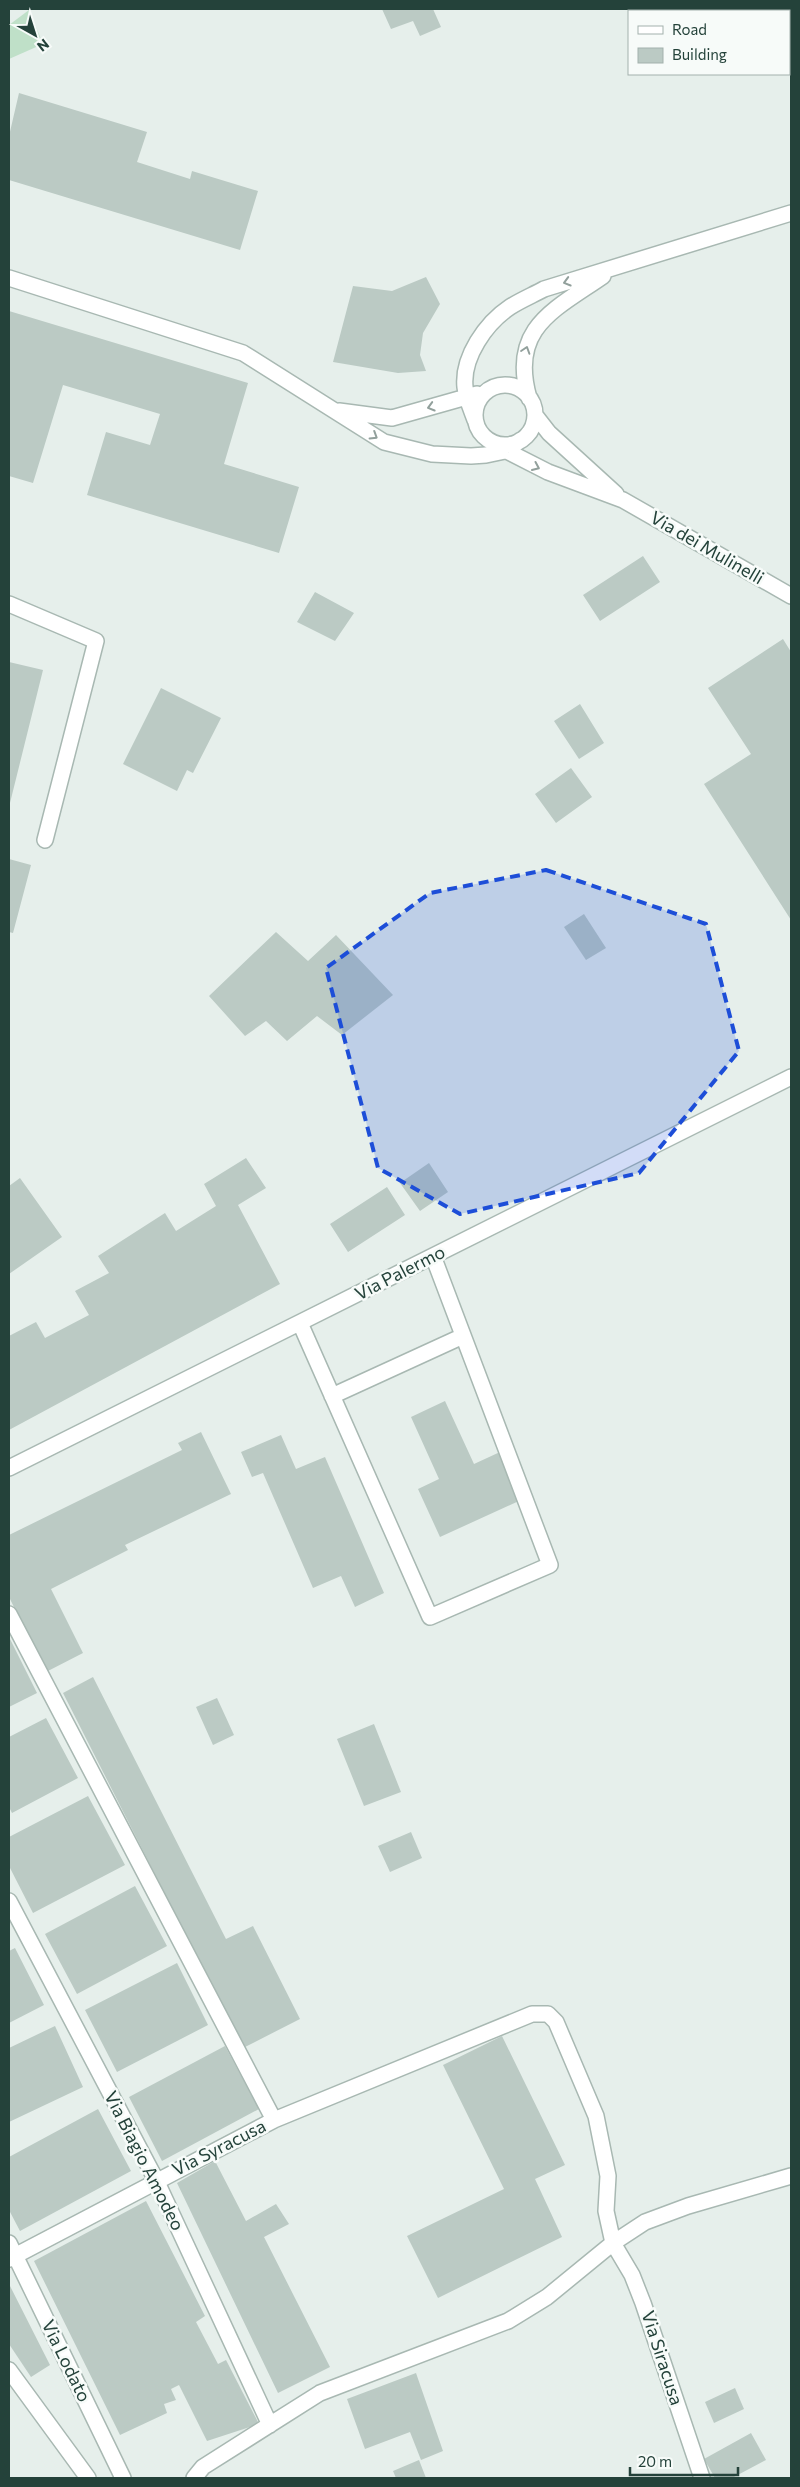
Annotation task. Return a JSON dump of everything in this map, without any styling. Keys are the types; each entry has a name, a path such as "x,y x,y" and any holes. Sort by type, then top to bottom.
{"street":[{"path":"623,500 548,472 485,438 475,420 467,397 465,370 471,354 487,328 510,307 544,289 791,213"},
{"path":"529,398 523,378 522,364 525,350 536,328 552,312 614,268"},
{"path":"9,278 243,353 333,410 384,442 424,452 486,456 502,445 521,440 529,434 535,415 534,405 529,398 514,387 495,387 467,397 392,418 333,410"},
{"path":"475,420 479,400 495,387"},
{"path":"535,415 548,433 623,500"},
{"name":"Via dei Mulinelli","path":"623,500 791,596"},
{"path":"9,604 96,641 45,840"},
{"name":"Via Palermo","path":"9,1468 791,1077"},
{"path":"300,1323 430,1617 550,1565 433,1256"},
{"path":"332,1396 463,1336"},
{"path":"9,1614 13,1632 274,2120"},
{"name":"Via Biagio Amodeo","path":"9,1902 156,2180 270,2425"},
{"name":"Via Syracusa","path":"11,2252 274,2120 537,2013 548,2014 552,2017 596,2116 608,2176 606,2212 612,2243"},
{"path":"194,2478 203,2467 320,2393 508,2321 546,2297 612,2243 645,2222 688,2206 791,2176"},
{"name":"Via Siracusa","path":"612,2243 632,2275 643,2302 702,2478"},
{"name":"Via Lodato","path":"11,2252 123,2478"},
{"path":"9,2370 88,2478"}],"highlighted area":[{"path":"546,870 706,924 739,1051 639,1173 460,1214 378,1168 326,968 430,893"}],"green space":[{"path":"29,10 43,44 9,59 9,25"}],"building":[{"path":"382,9 433,9 441,27 420,36 413,21 391,29"},
{"path":"19,93 147,132 137,162 190,179 192,171 258,191 240,250 9,180 9,136"},
{"path":"426,277 440,304 423,333 420,355 426,371 398,373 333,362 353,286 392,291"},
{"path":"9,311 248,383 224,464 299,487 279,553 87,495 106,432 150,445 160,414 63,385 33,483 9,476"},
{"path":"643,556 660,582 600,621 583,595"},
{"path":"315,592 354,613 335,641 297,622"},
{"path":"783,639 791,652 791,920 704,784 751,754 708,688"},
{"path":"9,662 43,670 9,807"},
{"path":"161,688 221,718 193,773 187,770 177,791 123,764"},
{"path":"580,704 604,743 579,759 554,721"},
{"path":"571,768 592,797 556,823 535,794"},
{"path":"9,859 31,865 13,933 9,932"},
{"path":"584,914 606,948 586,960 564,927"},
{"path":"276,932 308,961 336,935 393,995 342,1035 317,1016 287,1041 266,1021 245,1036 209,996"},
{"path":"246,1158 266,1188 238,1205 280,1284 9,1430 9,1336 36,1322 45,1338 89,1315 75,1291 109,1273 98,1256 165,1213 176,1231 216,1206 204,1184"},
{"path":"429,1163 448,1192 420,1211 400,1183"},
{"path":"20,1178 62,1237 9,1274 9,1186"},
{"path":"387,1187 405,1215 348,1252 330,1224"},
{"path":"445,1401 474,1464 500,1452 521,1500 440,1537 418,1489 439,1479 411,1417"},
{"path":"201,1432 231,1494 125,1545 128,1550 51,1589 83,1653 46,1672 9,1597 9,1535 182,1450 178,1443"},
{"path":"281,1435 296,1469 325,1457 384,1593 355,1607 341,1576 313,1588 263,1473 252,1477 241,1452"},
{"path":"9,1640 37,1693 9,1707"},
{"path":"93,1677 226,1939 253,1926 300,2019 243,2048 63,1693"},
{"path":"217,1698 234,1735 213,1745 196,1707"},
{"path":"46,1718 78,1778 12,1813 9,1807 9,1737"},
{"path":"374,1724 401,1792 364,1806 337,1739"},
{"path":"88,1796 125,1865 33,1913 9,1866 9,1837"},
{"path":"411,1832 422,1858 390,1872 378,1846"},
{"path":"135,1886 167,1946 77,1994 45,1934"},
{"path":"15,1948 44,2005 9,2023 9,1951"},
{"path":"177,1963 208,2025 117,2072 85,2010"},
{"path":"55,2026 83,2087 9,2122 9,2048"},
{"path":"502,2036 565,2165 535,2179 562,2237 438,2298 407,2236 504,2189 443,2065"},
{"path":"225,2046 259,2109 162,2161 129,2097"},
{"path":"98,2109 131,2171 20,2231 9,2210 9,2157"},
{"path":"215,2161 246,2221 276,2204 289,2224 264,2237 330,2367 278,2393 177,2183"},
{"path":"146,2201 205,2316 196,2322 218,2364 226,2360 259,2424 207,2441 179,2385 171,2389 176,2400 164,2404 167,2413 120,2435 34,2261"},
{"path":"9,2284 50,2365 31,2377 9,2344"},
{"path":"416,2373 443,2451 421,2460 410,2432 365,2449 347,2399"},
{"path":"735,2388 744,2409 714,2423 705,2402"},
{"path":"751,2433 766,2460 732,2478 715,2478 704,2459"},
{"path":"419,2460 426,2478 396,2478 393,2471"}]}
